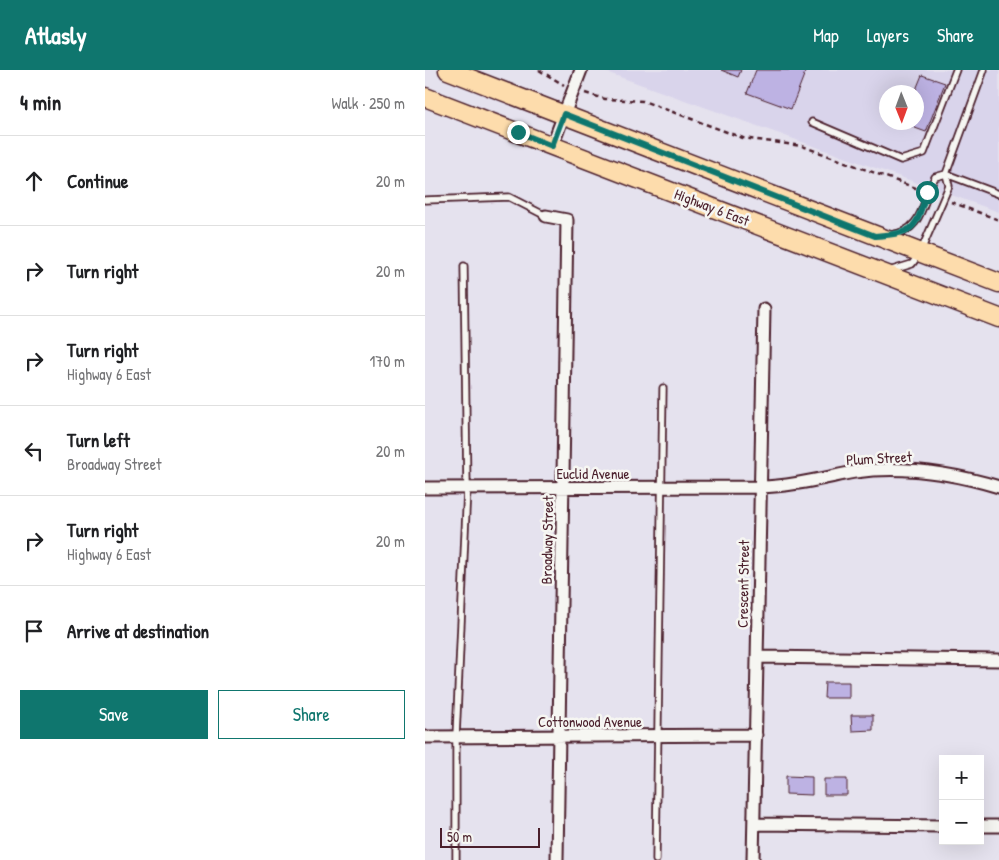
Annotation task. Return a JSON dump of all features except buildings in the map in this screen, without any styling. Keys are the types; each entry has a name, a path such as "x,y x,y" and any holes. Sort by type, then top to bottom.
{"main road":[{"path":"448,70 999,283"},
{"name":"Highway 6 East","path":"425,97 999,318"}],"street":[{"path":"552,146 581,70"},
{"name":"Broadway Street","path":"546,216 567,220 557,860"},
{"name":"Crescent Street","path":"753,860 763,309"},
{"name":"Plum Street","path":"760,487 789,486 855,472 907,470 938,472 999,487"},
{"name":"Euclid Avenue","path":"425,488 760,487"},
{"path":"757,656 999,660"},
{"name":"Cottonwood Avenue","path":"425,737 756,735"},
{"path":"754,824 939,826"},
{"path":"984,826 999,826"}],"lane":[{"path":"812,122 901,160 924,153 956,70"},
{"path":"882,272 911,264 920,253 949,186 946,174 984,70"},
{"path":"875,236 907,231 917,223 927,192 935,178 946,174 999,194"},
{"path":"425,200 509,197 546,216"},
{"path":"456,860 456,737 467,488 464,266"},
{"path":"656,860 663,388"}],"path":[{"path":"539,70 574,90 605,99 643,101 743,138 802,146 927,192"},
{"path":"943,200 999,220"}],"shaded area":[{"path":"607,70 999,70 999,212 606,72"}],"route":[{"path":"518,132 552,146 564,114 875,236 907,231 917,223 927,192"}]}
